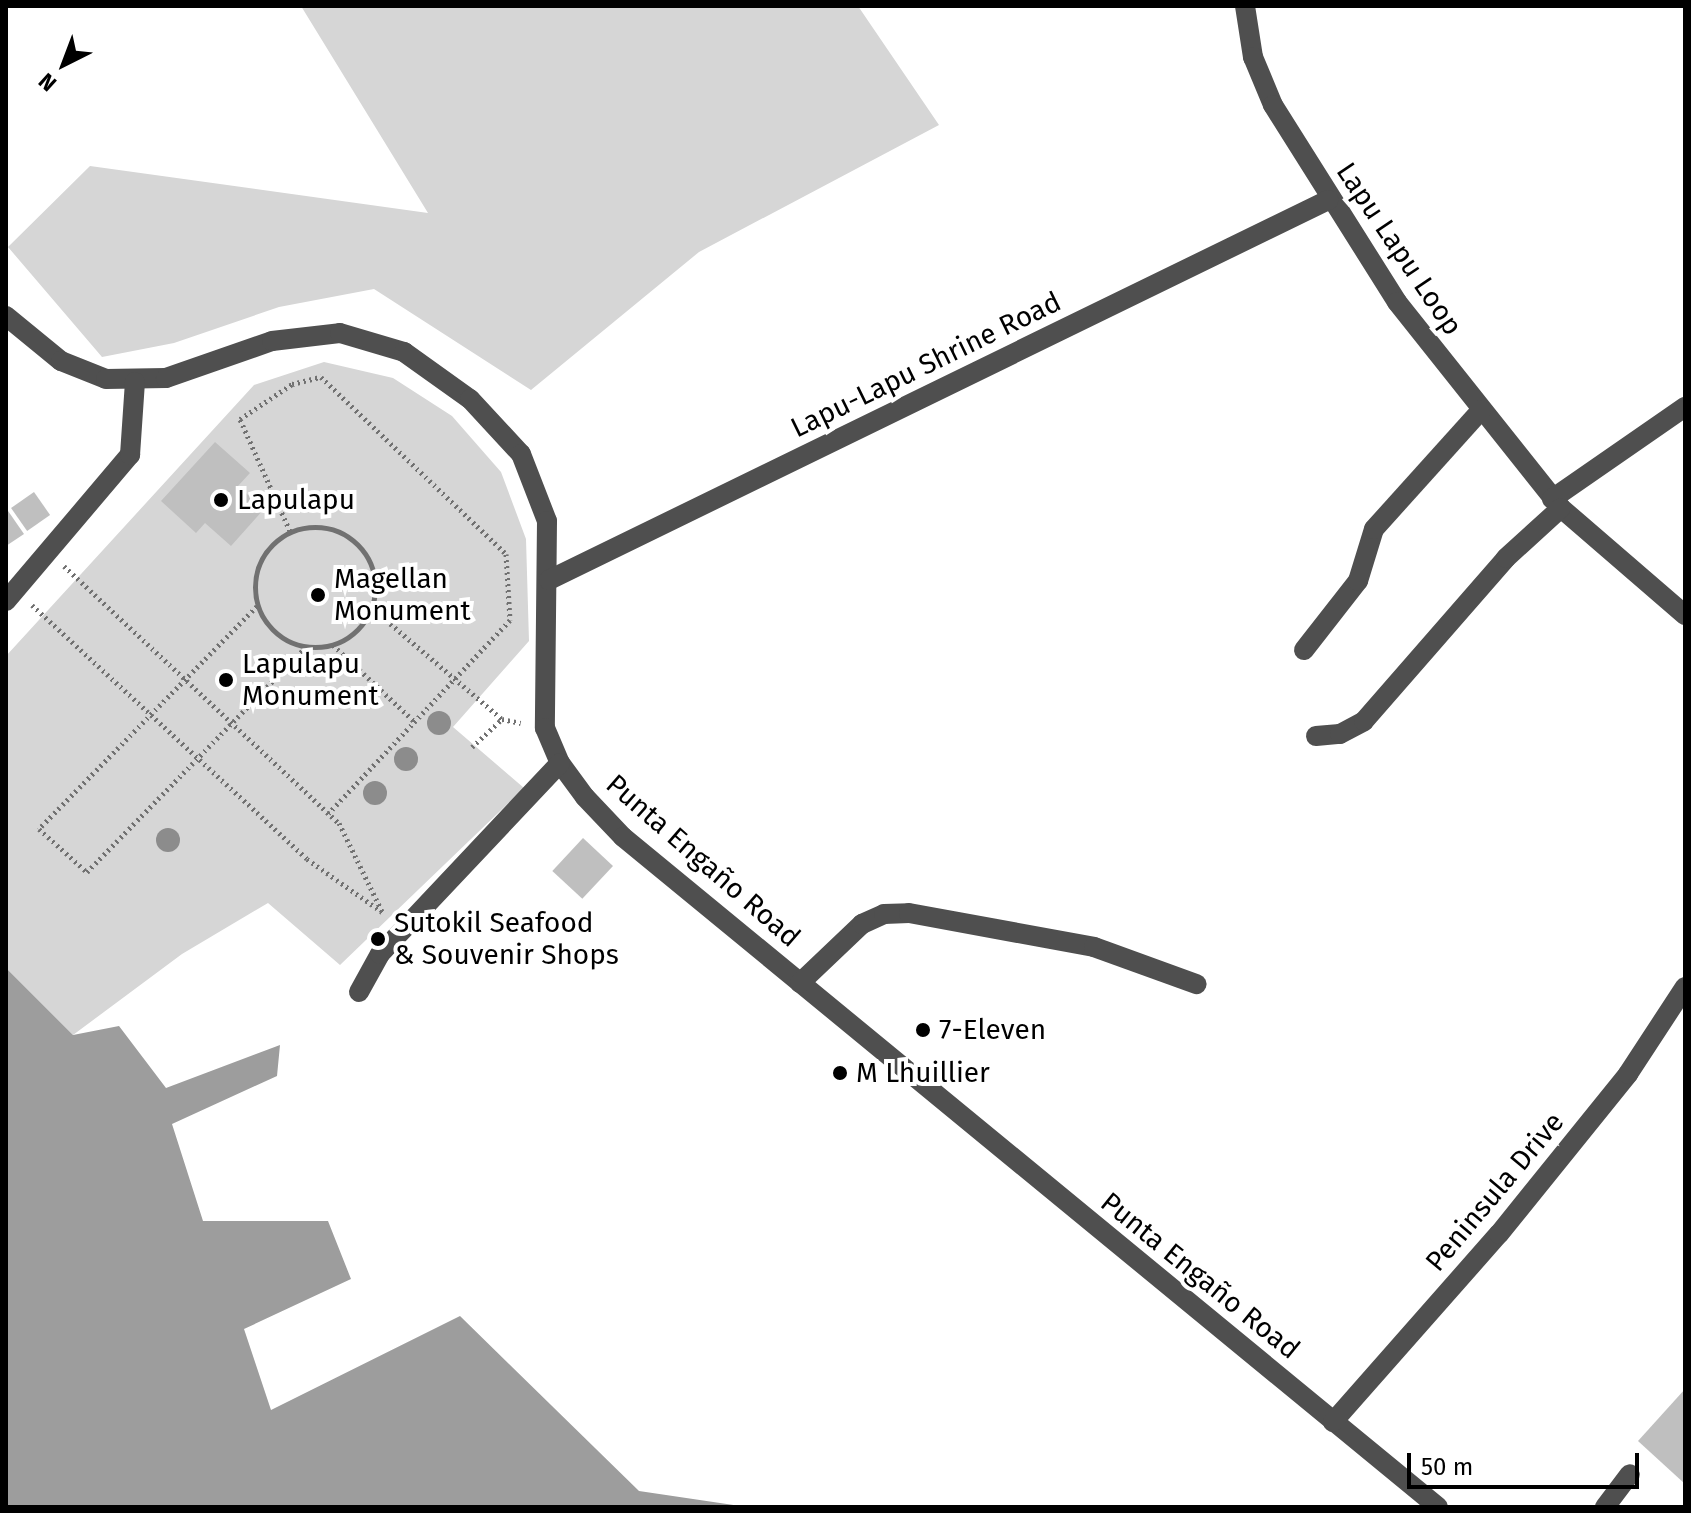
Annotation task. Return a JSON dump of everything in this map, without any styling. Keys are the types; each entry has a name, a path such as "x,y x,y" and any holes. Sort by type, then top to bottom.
{"street":[{"name":"Lapu Lapu Loop","path":"1245,6 1253,57 1273,105 1328,200 1397,302 1556,503"},
{"name":"Lapu-Lapu Shrine Road","path":"549,580 1328,200"},
{"name":"Punta Engaño Road","path":"6,316 61,361 106,379 135,382 166,378 272,341 340,333 404,352 470,399 521,454 547,521 549,580 545,728 560,763 623,837 1438,1507"},
{"path":"11,596 130,455 135,382"},
{"path":"1316,736 1340,734 1364,721 1556,503 1685,407"},
{"path":"1304,650 1358,581 1374,529 1481,410"},
{"path":"1556,503 1685,615"},
{"path":"359,992 372,964 560,763"},
{"path":"800,983 862,924 884,914 909,913 1094,947 1196,984"},
{"name":"Peninsula Drive","path":"1333,1422 1509,1222 1628,1074 1685,987"},
{"path":"1605,1507 1630,1474"}],"path":[{"path":"290,531 240,419 292,384 321,377 506,554 510,620 329,813"},
{"path":"332,528 356,542 375,579 372,608 363,624 333,645 306,647 276,633 257,606 257,569 269,546 290,531 332,528"},
{"path":"48,552 339,823 383,911"},
{"path":"11,596 151,715 307,859 405,929"},
{"path":"257,606 39,829 87,872 306,647"},
{"path":"372,608 502,719 545,728"},
{"path":"333,645 415,722"},
{"path":"472,747 502,719"}],"shaded area":[{"path":"301,6 858,6 939,125 699,252 531,390 374,289 279,307 174,343 102,357 8,247 90,166 428,213"},
{"path":"324,362 393,378 452,416 501,472 526,539 529,641 453,727 524,788 340,965 268,903 182,954 73,1035 6,968 6,656 254,385"},
{"path":"6,968 73,1035 119,1026 166,1088 280,1045 277,1076 172,1124 203,1221 328,1221 351,1279 244,1329 271,1410 460,1316 639,1491 747,1507 6,1507"}],"building":[{"path":"215,442 250,473 238,486 264,509 231,546 205,523 196,533 161,501"},
{"path":"34,492 50,515 27,531 11,508"},
{"path":"6,508 24,534 6,546"},
{"path":"583,838 613,866 582,899 552,871"},
{"path":"1685,1389 1685,1484 1638,1441"}],"place":[{"name":"Lapulapu","path":"221,500"},
{"name":"Magellan Monument","path":"318,595"},
{"name":"Lapulapu Monument","path":"226,680"},
{"name":"Sutokil Seafood & Souvenir Shops","path":"378,939"},
{"name":"7-Eleven","path":"923,1030"},
{"name":"M Lhuillier","path":"840,1073"}]}
